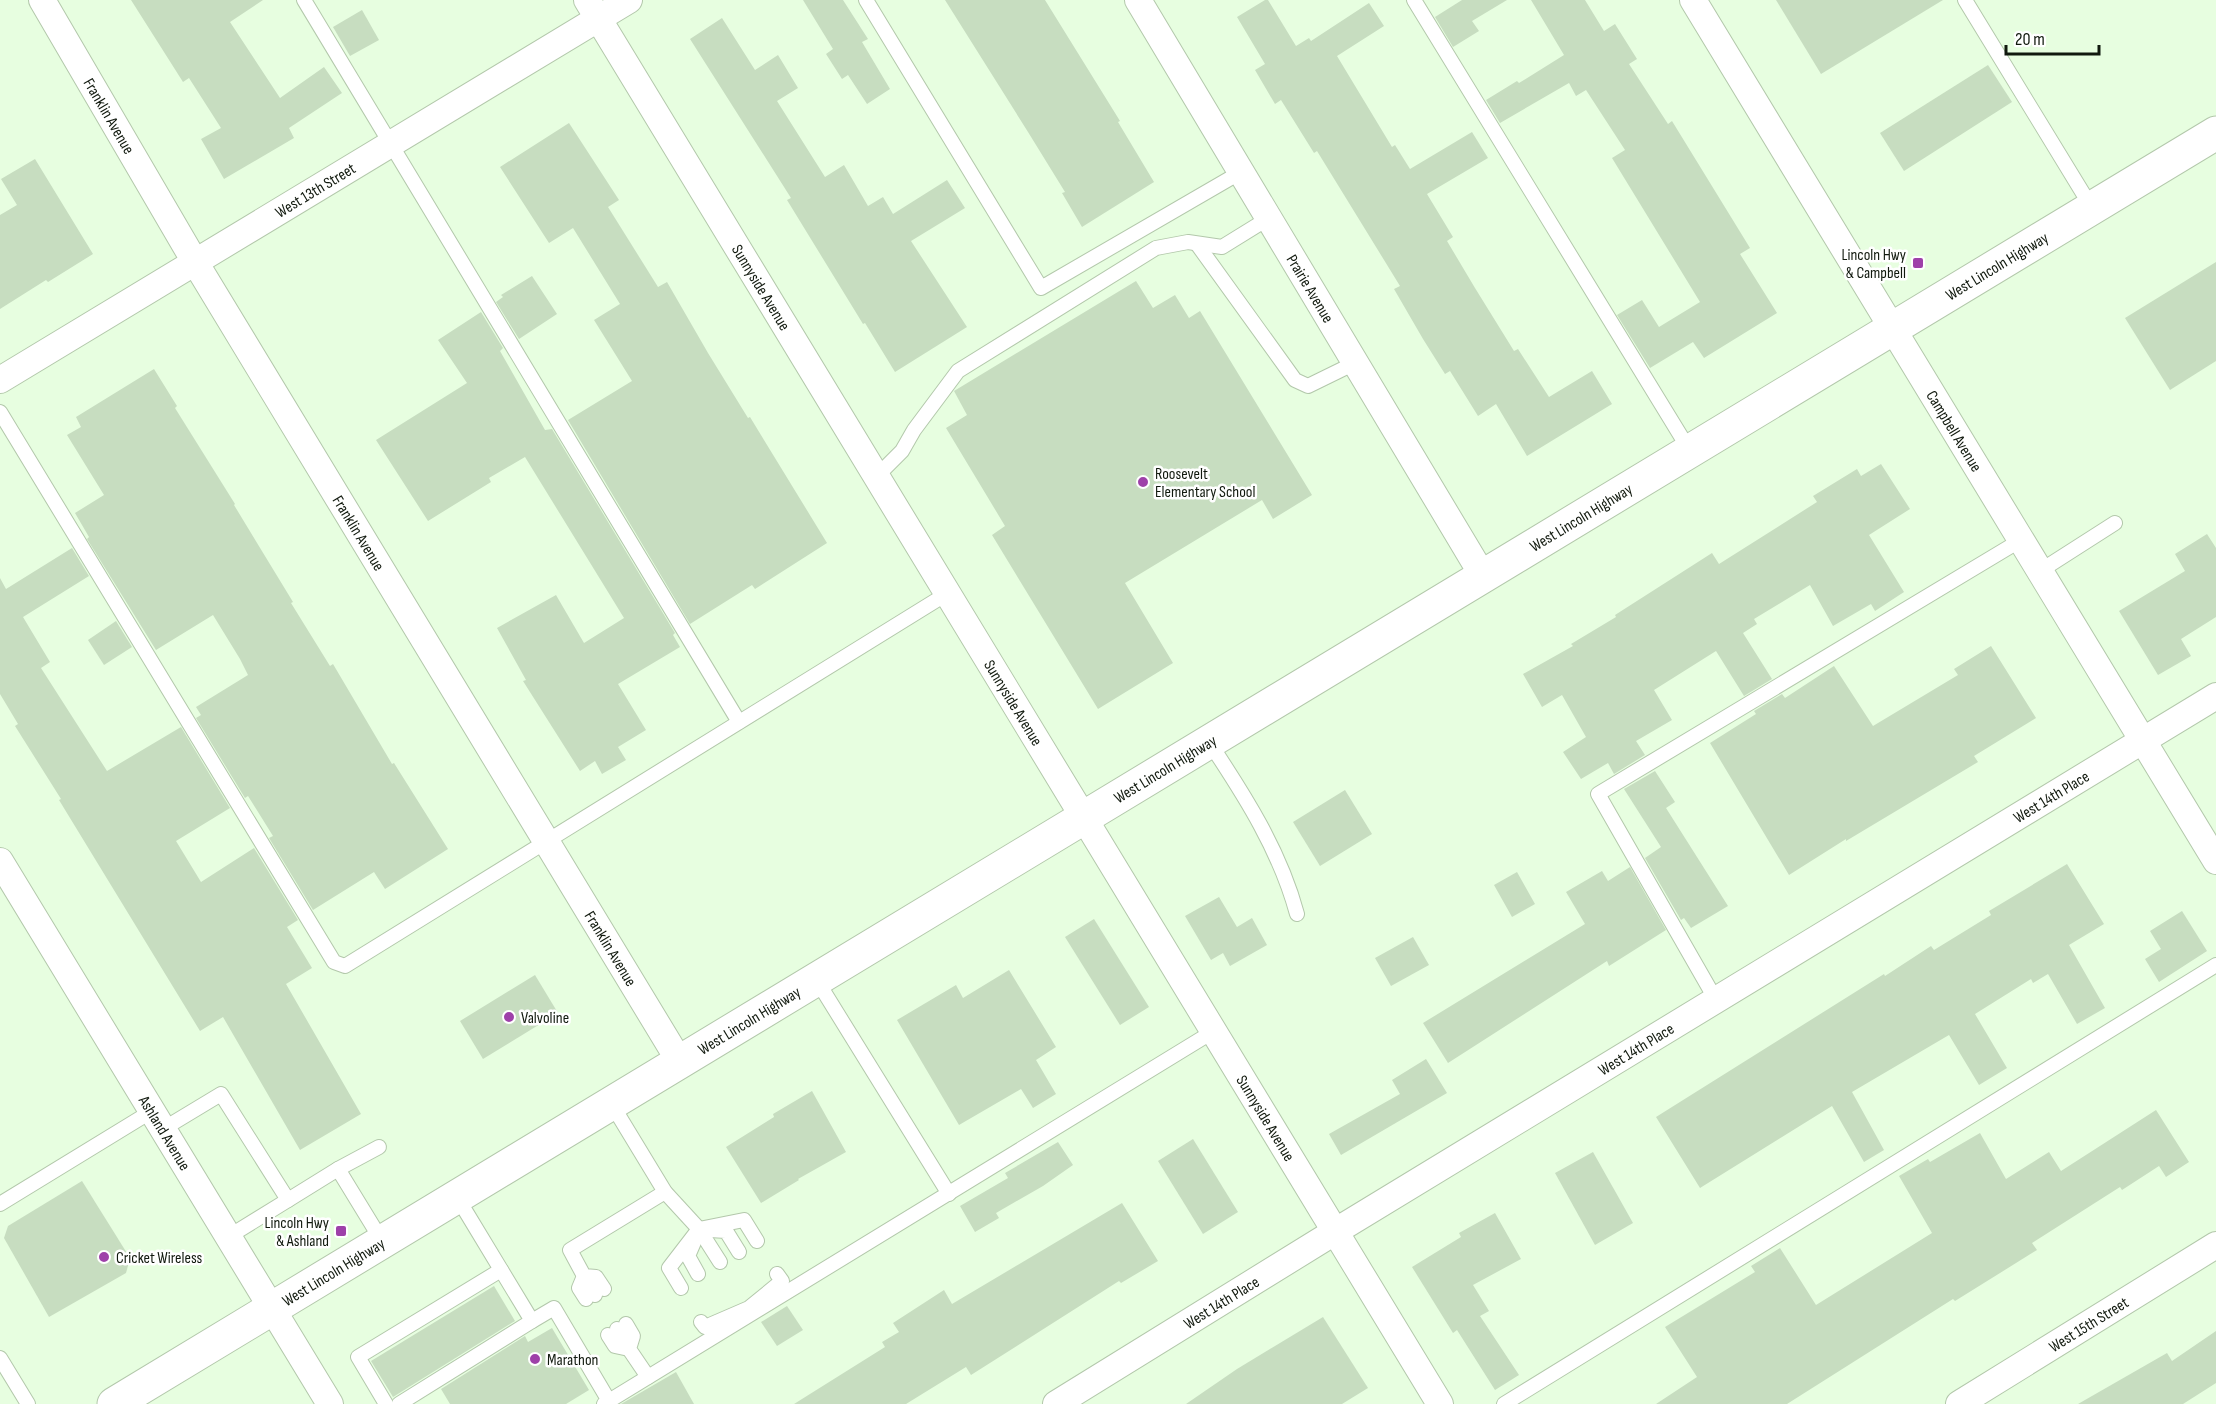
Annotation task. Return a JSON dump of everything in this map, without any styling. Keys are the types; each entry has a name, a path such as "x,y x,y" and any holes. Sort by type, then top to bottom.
{"main road":[{"name":"West Lincoln Highway","path":"114,1404 2216,133"}],"street":[{"name":"Franklin Avenue","path":"42,0 195,262 680,1062"},
{"name":"West 13th Street","path":"0,381 390,145 593,9 629,0"},
{"name":"Prairie Avenue","path":"1138,0 1483,576"},
{"name":"Campbell Avenue","path":"1693,0 2216,861"},
{"name":"Sunnyside Avenue","path":"593,9 1440,1404"},
{"name":"West 14th Place","path":"1056,1404 2216,696"},
{"name":"Ashland Avenue","path":"0,861 330,1404"},
{"name":"West 15th Street","path":"1959,1404 2216,1245"}],"lane":[{"path":"304,0 739,722"},
{"path":"866,0 1041,288 1241,172"},
{"path":"1414,0 1690,451"},
{"path":"1965,0 2092,208"},
{"path":"877,476 902,451 914,430 958,371 1156,248 1188,242 1222,247 1269,218"},
{"path":"1197,244 1295,380 1308,386 1355,363"},
{"path":"0,412 334,962 345,966 948,593"},
{"path":"2040,571 2115,523"},
{"path":"1716,1000 1598,794 2021,540"},
{"path":"1209,742 1251,805 1291,891 1297,914"},
{"path":"1504,1404 2216,965"},
{"path":"816,980 948,1194"},
{"path":"701,1322 705,1327 748,1307 948,1194 1214,1031"},
{"path":"0,1204 158,1120 221,1094 288,1200"},
{"path":"611,1103 664,1192 699,1229 720,1262"},
{"path":"228,1237 378,1147"},
{"path":"338,1169 382,1241"},
{"path":"584,1276 570,1250 664,1192"},
{"path":"457,1197 532,1321"},
{"path":"681,1288 669,1268 699,1229 744,1220 757,1241"},
{"path":"699,1229 726,1231 739,1252"},
{"path":"698,1274 688,1256 699,1229"},
{"path":"386,1404 358,1357 399,1338 467,1297 501,1270"},
{"path":"399,1404 424,1383 457,1362 554,1308 607,1402 648,1377 748,1307 782,1281 777,1274"},
{"path":"584,1276 596,1277 595,1294 579,1288 584,1276"},
{"path":"719,1310 722,1315 748,1307 762,1290 758,1285"},
{"path":"629,1349 633,1336 617,1330 615,1346 629,1349 648,1377"},
{"path":"0,1358 28,1404"}],"building":[{"path":"131,0 263,0 230,22 280,98 324,67 342,93 289,128 294,138 224,179 201,139 221,128 189,78 183,82"},
{"path":"803,0 843,0 868,39 862,42 890,89 867,104 848,75 842,79 826,54 833,49"},
{"path":"945,0 1045,0 1120,121 1118,122 1154,182 1082,227 1062,193 1065,192"},
{"path":"1268,0 1296,46 1309,38 1311,41 1369,3 1384,26 1337,56 1392,147 1395,145 1410,169 1472,132 1488,158 1427,194 1453,237 1447,241 1475,288 1514,351 1518,349 1549,397 1592,371 1612,404 1527,456 1496,404 1478,416 1450,371 1445,374 1423,339 1394,289 1400,286 1317,151 1314,153 1281,100 1275,104 1255,70 1265,64 1237,17"},
{"path":"1462,0 1507,0 1472,21 1479,31 1453,47 1435,17"},
{"path":"1531,0 1585,0 1604,31 1615,24 1637,59 1629,64 1668,124 1672,121 1750,248 1740,254 1777,313 1704,358 1693,342 1650,368 1617,315 1642,300 1659,327 1700,302 1612,158 1625,150 1586,90 1576,96 1569,83 1500,123 1486,100 1564,55"},
{"path":"1776,0 1943,0 1821,74"},
{"path":"362,10 379,40 350,56 333,27"},
{"path":"722,18 755,70 778,55 798,88 777,101 825,177 844,165 868,206 883,197 893,214 947,180 965,208 911,241 967,327 895,372 787,200 791,198 690,39"},
{"path":"1988,65 2012,102 1904,171 1880,133"},
{"path":"569,123 619,200 608,207 658,287 667,282 708,353 827,543 755,589 752,585 690,624 568,420 632,381 594,320 620,304 573,228 549,243 500,167"},
{"path":"35,159 93,254 0,309 0,215 17,205 1,179"},
{"path":"2216,262 2216,361 2170,390 2125,318"},
{"path":"532,276 557,314 519,339 496,302 503,297 501,295"},
{"path":"1136,281 1153,308 1175,295 1189,318 1200,311 1312,495 1273,519 1262,500 1125,583 1173,663 1098,709 992,535 1005,526 946,428 967,415 954,391"},
{"path":"481,312 503,348 500,351 545,430 552,429 675,633 673,635 680,647 618,684 646,730 618,747 626,760 602,774 595,761 580,771 523,681 526,680 497,628 556,595 584,643 624,618 525,457 489,478 491,482 428,521 376,440 467,383 438,340"},
{"path":"154,369 177,406 175,408 293,602 291,603 330,666 333,664 392,764 394,763 448,849 385,889 374,872 313,910 269,838 273,836 248,796 245,798 196,718 201,715 196,707 248,675 240,659 213,615 156,650 87,539 89,537 75,513 104,495 67,435 81,427 76,417"},
{"path":"1881,464 1910,509 1869,535 1904,592 1875,611 1871,604 1833,626 1810,585 1754,619 1757,624 1743,633 1772,679 1744,696 1716,651 1654,690 1672,720 1636,741 1645,755 1614,774 1608,763 1581,779 1563,752 1586,737 1562,695 1542,707 1523,674 1573,646 1571,644 1712,553 1719,564 1817,502 1813,496 1857,469 1861,476"},
{"path":"2207,534 2216,548 2216,617 2181,639 2191,656 2158,675 2119,611 2185,571 2175,554"},
{"path":"72,548 89,576 23,617 50,662 41,668 107,771 181,727 230,808 176,841 201,882 254,848 298,920 287,927 312,968 286,984 361,1114 300,1150 223,1017 200,1031 15,726 18,724 0,694 0,578 6,589"},
{"path":"116,621 132,647 104,665 88,640"},
{"path":"1991,646 2036,718 1974,756 1978,762 1789,875 1710,743 1756,714 1754,711 1782,694 1785,698 1834,666 1873,726 1958,675 1954,669"},
{"path":"1655,771 1675,802 1666,808 1728,906 1691,928 1684,918 1681,920 1645,858 1661,847 1624,789"},
{"path":"1345,790 1372,834 1320,866 1293,822"},
{"path":"2067,864 2104,924 2069,945 2105,1008 2077,1024 2048,974 2033,983 2031,979 1975,1014 2007,1068 1979,1085 1949,1035 1852,1092 1884,1150 1864,1162 1832,1106 1700,1188 1656,1117 1884,974 1885,976 1931,946 1934,950 1991,915 1989,911"},
{"path":"1630,867 1666,930 1609,966 1607,961 1448,1063 1423,1023 1585,924 1566,892 1602,871 1608,881"},
{"path":"1517,872 1535,904 1512,917 1494,885"},
{"path":"1219,897 1237,927 1252,918 1267,945 1230,966 1223,953 1211,960 1185,916"},
{"path":"2182,911 2207,951 2159,982 2145,959 2161,949 2150,931"},
{"path":"1094,919 1149,1007 1120,1025 1065,937"},
{"path":"1413,937 1429,965 1391,986 1375,958"},
{"path":"1009,970 1056,1047 1036,1060 1056,1094 1033,1108 1021,1089 959,1125 897,1020 956,985 963,998"},
{"name":"Valvoline","path":"535,975 558,1013 483,1059 460,1021"},
{"path":"1426,1059 1447,1093 1341,1155 1329,1134 1400,1094 1392,1080"},
{"path":"812,1091 846,1152 761,1203 726,1147 774,1117 773,1114"},
{"path":"2156,1110 2189,1162 2166,1177 2159,1166 2122,1190 2120,1187 2032,1243 2037,1250 1955,1301 1953,1299 1787,1404 1656,1404 1697,1377 1665,1327 1755,1272 1751,1266 1780,1248 1816,1305 1932,1233 1899,1176 1928,1159 1930,1162 1980,1133 2006,1179 2049,1152 2061,1171"},
{"path":"1193,1139 1238,1212 1203,1234 1158,1161"},
{"path":"1058,1142 1073,1165 1043,1186 996,1213 999,1218 975,1232 960,1206 1008,1178 1005,1173"},
{"path":"1593,1152 1633,1223 1595,1245 1555,1173"},
{"path":"82,1181 130,1258 126,1273 49,1317 4,1238 8,1226"},
{"path":"1122,1203 1158,1261 1121,1283 1119,1281 971,1375 966,1367 906,1404 794,1404 885,1347 882,1342 899,1332 893,1323 944,1290 952,1304"},
{"path":"1495,1213 1521,1259 1473,1285 1489,1311 1480,1316 1519,1375 1495,1390 1457,1330 1453,1333 1412,1267 1461,1237 1459,1233"},
{"name":"Marathon","path":"494,1286 515,1321 393,1397 371,1361"},
{"path":"787,1306 803,1330 777,1346 761,1322"},
{"path":"1323,1317 1368,1388 1342,1404 1186,1404 1237,1369"},
{"name":"Marathon","path":"552,1328 589,1390 566,1404 450,1404 441,1389 525,1336 528,1342"},
{"path":"2216,1331 2216,1383 2183,1404 2078,1404 2167,1353 2172,1361"},
{"path":"676,1372 694,1404 621,1404"}],"place":[{"name":"Lincoln Hwy & Campbell","path":"1918,263"},
{"name":"Roosevelt Elementary School","path":"1143,482"},
{"name":"Valvoline","path":"509,1017"},
{"name":"Lincoln Hwy & Ashland","path":"341,1231"},
{"name":"Cricket Wireless","path":"104,1257"},
{"name":"Marathon","path":"535,1359"}]}
